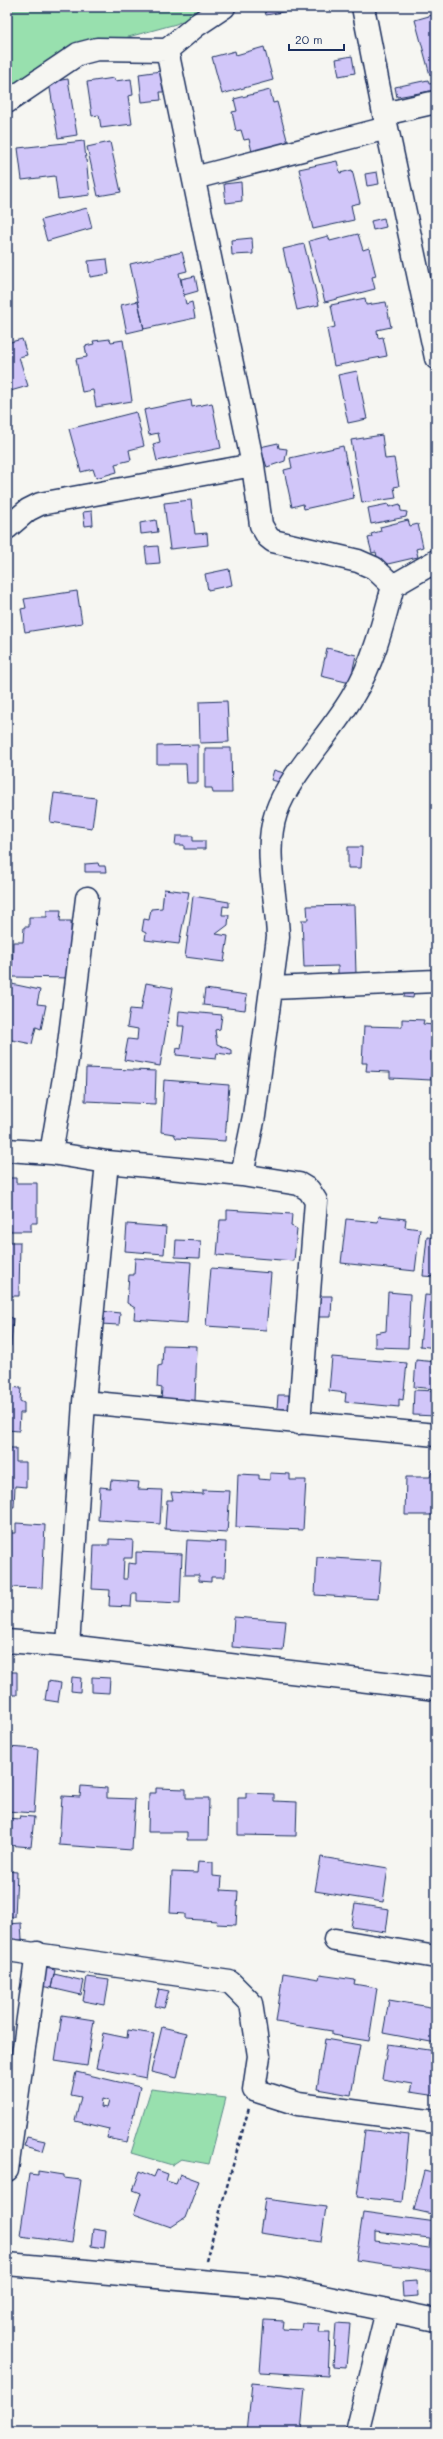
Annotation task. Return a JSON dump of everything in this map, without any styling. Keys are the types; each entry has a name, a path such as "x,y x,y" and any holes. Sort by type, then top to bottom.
{"street":[{"path":"7,102 78,54 97,49 167,50 197,25 224,7"},
{"path":"363,7 385,121 431,305 436,358"},
{"path":"167,50 253,465 261,525 268,537 274,540 358,562 374,568 393,586"},
{"path":"194,178 385,121 436,102"},
{"path":"7,528 28,510 40,504 253,465"},
{"path":"242,1175 254,1116 278,936 277,908 272,870 272,836 275,814 285,791 354,694 375,649 393,586 436,561"},
{"path":"51,1153 67,1060 87,898"},
{"path":"272,988 436,981"},
{"path":"7,1150 51,1153 107,1162 242,1175 299,1184 309,1190 316,1201 299,1423"},
{"path":"68,1646 84,1402 107,1162"},
{"path":"84,1402 436,1435"},
{"path":"7,1641 68,1646 436,1689"},
{"path":"335,1940 436,1957"},
{"path":"7,1950 37,1953 230,1982 251,2003 259,2056 254,2090 298,2104 436,2122"},
{"path":"7,2170 37,1953"},
{"path":"7,2264 280,2288 436,2320"},
{"path":"357,2432 387,2311"}],"path":[{"path":"201,2281 254,2090"}],"green space":[{"path":"7,7 211,7 176,24 55,57 18,87 7,87"},
{"path":"151,2089 226,2098 209,2164 181,2159 172,2165 131,2153"}],"building":[{"path":"264,7 300,7 300,9 266,15"},
{"path":"436,14 436,73 430,75 415,20"},
{"path":"264,47 273,80 222,94 212,57 235,51 236,55"},
{"path":"352,56 355,73 339,76 336,59"},
{"path":"161,71 164,92 160,92 161,100 142,102 139,74"},
{"path":"114,78 115,81 131,79 133,95 128,96 132,124 101,128 99,115 92,116 87,82"},
{"path":"68,79 77,135 58,138 49,82"},
{"path":"428,80 429,84 436,83 436,90 397,97 395,87"},
{"path":"270,90 273,103 277,102 289,147 253,156 249,139 244,140 241,130 236,131 232,112 237,111 234,99"},
{"path":"84,141 90,195 58,199 55,176 22,180 18,148"},
{"path":"110,142 121,192 98,196 87,147"},
{"path":"337,161 340,173 352,170 360,203 351,205 354,220 313,229 299,169"},
{"path":"377,172 379,184 367,186 365,174"},
{"path":"241,182 242,201 226,203 224,184"},
{"path":"87,208 92,228 47,241 41,220"},
{"path":"384,218 386,227 373,230 371,221"},
{"path":"358,234 363,250 369,248 376,276 372,277 375,289 325,302 309,241 328,236 330,241"},
{"path":"252,238 253,254 232,255 231,240"},
{"path":"304,244 319,305 297,310 283,249"},
{"path":"182,252 187,271 179,273 186,304 192,302 195,318 144,329 130,264"},
{"path":"107,259 109,274 90,277 88,261"},
{"path":"195,276 198,291 184,295 181,279"},
{"path":"365,298 366,305 386,302 391,327 377,330 378,338 383,337 387,356 334,366 327,329 335,327 331,305"},
{"path":"138,301 144,329 127,333 121,305"},
{"path":"22,339 27,355 19,357 28,386 7,392 7,343"},
{"path":"110,339 111,342 123,340 132,401 96,407 93,390 82,392 76,359 87,357 85,346 94,344 93,341"},
{"path":"357,371 367,419 348,423 338,375"},
{"path":"191,400 192,407 212,403 221,448 157,461 153,444 160,442 158,433 149,435 144,410"},
{"path":"136,412 144,446 129,450 131,460 115,464 117,472 96,478 93,469 81,472 69,429"},
{"path":"382,435 385,459 394,458 399,486 394,487 396,498 362,503 351,440"},
{"path":"278,443 279,448 287,449 285,461 267,467 260,447"},
{"path":"343,446 354,498 304,509 303,504 292,507 284,470 292,468 290,458"},
{"path":"191,500 195,534 207,533 208,545 170,549 164,503"},
{"path":"388,504 389,507 400,504 401,511 407,512 406,517 371,524 368,508"},
{"path":"92,511 93,525 85,526 83,512"},
{"path":"156,520 158,532 141,534 140,523"},
{"path":"408,520 410,526 418,524 423,547 416,549 418,557 379,566 376,552 372,553 368,538 372,537 371,534 381,531 380,527"},
{"path":"158,546 160,563 147,564 145,547"},
{"path":"229,569 232,585 208,590 205,574"},
{"path":"77,591 82,623 25,632 21,609 26,608 24,599"},
{"path":"327,648 356,655 350,683 321,676"},
{"path":"227,701 229,742 200,743 199,702"},
{"path":"198,745 198,783 187,783 186,764 157,764 157,746"},
{"path":"205,748 231,748 232,793 213,793 212,788 205,788"},
{"path":"274,770 287,774 284,783 271,780"},
{"path":"54,793 96,798 92,828 50,822"},
{"path":"176,836 193,836 193,841 205,841 205,849 184,849 184,845 175,845"},
{"path":"348,847 362,847 361,868 348,868"},
{"path":"98,863 99,866 105,866 106,872 85,872 85,864"},
{"path":"164,889 189,892 179,944 145,940 146,933 142,931 144,919 149,920 151,909 162,908"},
{"path":"193,896 229,902 229,907 223,906 222,915 229,915 228,925 216,934 228,936 224,962 185,957"},
{"path":"354,905 356,974 338,974 338,966 304,967 302,920 308,920 307,906"},
{"path":"47,910 61,910 60,921 71,921 72,978 12,977 13,942 23,942 24,927 29,927 29,917 47,917"},
{"path":"7,983 40,990 37,1004 46,1005 41,1029 36,1027 32,1044 7,1039"},
{"path":"146,983 173,988 160,1066 124,1060 128,1039 137,1040 138,1029 127,1027 130,1009 141,1010"},
{"path":"405,985 415,985 413,998 404,997"},
{"path":"205,989 247,995 245,1010 203,1005"},
{"path":"179,1011 222,1015 220,1029 215,1030 217,1044 231,1050 231,1055 217,1053 216,1059 176,1055 177,1048 181,1049 184,1026 178,1026"},
{"path":"402,1019 424,1020 423,1024 433,1025 431,1080 390,1078 390,1072 366,1071 367,1063 362,1063 364,1026 402,1027"},
{"path":"86,1068 156,1071 155,1104 85,1101"},
{"path":"164,1080 229,1085 225,1141 176,1138 174,1134 161,1132"},
{"path":"7,1178 16,1178 16,1183 37,1183 37,1223 31,1223 31,1231 7,1231"},
{"path":"227,1210 292,1214 291,1226 297,1229 294,1261 217,1255 220,1220 227,1220"},
{"path":"379,1216 406,1219 405,1227 420,1229 415,1271 341,1263 346,1219 378,1222"},
{"path":"127,1224 166,1227 164,1254 125,1251"},
{"path":"427,1237 436,1238 436,1277 423,1276"},
{"path":"176,1240 201,1241 200,1258 175,1257"},
{"path":"7,1242 20,1242 19,1296 7,1296"},
{"path":"135,1258 191,1262 187,1323 134,1319 135,1308 127,1303 129,1275 134,1275"},
{"path":"211,1268 271,1273 266,1330 206,1326"},
{"path":"388,1292 410,1294 408,1348 375,1347 375,1333 386,1331"},
{"path":"425,1295 436,1296 436,1348 420,1346"},
{"path":"319,1296 332,1296 331,1317 318,1317"},
{"path":"101,1311 120,1313 119,1325 100,1324"},
{"path":"7,1317 13,1318 11,1346 7,1347"},
{"path":"163,1345 197,1346 195,1401 161,1400 162,1388 157,1387 158,1366 162,1365"},
{"path":"332,1357 407,1363 403,1400 399,1399 399,1407 345,1402 346,1393 329,1391"},
{"path":"416,1360 436,1362 436,1389 414,1387"},
{"path":"7,1387 21,1388 20,1401 24,1403 24,1413 20,1413 19,1431 7,1430"},
{"path":"414,1390 436,1391 436,1416 413,1415"},
{"path":"278,1395 289,1395 289,1409 277,1409"},
{"path":"7,1448 16,1448 16,1462 26,1462 26,1487 15,1486 14,1507 7,1507"},
{"path":"432,1470 436,1470 436,1515 405,1515 406,1477 430,1477"},
{"path":"270,1473 290,1474 290,1480 306,1480 303,1530 236,1527 238,1474 259,1475 259,1479 270,1480"},
{"path":"111,1480 139,1482 138,1489 162,1490 160,1524 98,1520 100,1487 110,1488"},
{"path":"203,1490 230,1491 227,1533 165,1529 167,1500 173,1500 171,1492 203,1494"},
{"path":"16,1523 45,1525 42,1588 7,1587 7,1533 16,1533"},
{"path":"109,1539 133,1540 132,1558 124,1558 123,1579 127,1579 128,1563 136,1564 136,1552 182,1554 180,1603 137,1601 137,1593 132,1593 131,1607 109,1606 110,1590 92,1589 94,1545 109,1545"},
{"path":"187,1540 226,1542 225,1577 211,1577 211,1582 199,1581 199,1575 185,1575"},
{"path":"317,1557 381,1561 378,1599 315,1595"},
{"path":"234,1617 286,1621 283,1651 232,1647"},
{"path":"7,1672 17,1672 17,1695 7,1695"},
{"path":"72,1677 81,1678 80,1692 71,1691"},
{"path":"92,1677 110,1678 109,1693 92,1692"},
{"path":"48,1681 61,1683 58,1702 45,1700"},
{"path":"7,1747 38,1749 34,1813 7,1811"},
{"path":"81,1786 107,1788 107,1798 135,1799 132,1850 59,1845 62,1796 80,1797"},
{"path":"156,1788 186,1789 186,1798 209,1798 208,1840 187,1840 187,1832 148,1832 149,1793 156,1793"},
{"path":"246,1793 274,1794 274,1801 297,1802 296,1836 238,1835 238,1798 246,1798"},
{"path":"20,1816 34,1817 31,1847 7,1845 7,1818 19,1819"},
{"path":"321,1857 388,1868 383,1902 315,1891"},
{"path":"198,1861 213,1862 213,1876 222,1877 221,1890 238,1891 236,1925 216,1924 217,1921 185,1919 185,1914 170,1913 172,1872 197,1873"},
{"path":"7,1871 17,1872 15,1917 7,1917"},
{"path":"355,1904 389,1909 386,1932 351,1927"},
{"path":"21,1923 22,1940 7,1941 7,1924"},
{"path":"45,1968 55,1970 51,1988 41,1986"},
{"path":"283,1973 319,1979 320,1975 355,1980 354,1984 377,1988 369,2041 332,2035 332,2031 276,2022"},
{"path":"54,1974 84,1981 81,1995 51,1988"},
{"path":"87,1977 109,1980 105,2005 83,2001"},
{"path":"159,1989 169,1991 164,2008 155,2006"},
{"path":"389,2000 436,2008 436,2043 383,2033"},
{"path":"62,2015 94,2020 87,2066 55,2061"},
{"path":"162,2027 187,2033 177,2078 151,2072"},
{"path":"128,2030 154,2034 146,2078 96,2068 103,2033 127,2038"},
{"path":"325,2039 360,2045 351,2095 317,2089"},
{"path":"388,2044 436,2051 436,2096 410,2092 412,2084 382,2079"},
{"path":"76,2072 140,2087 127,2142 107,2138 109,2129 75,2121 81,2097 71,2095","holes":["102,2099 109,2101 107,2108 101,2107"]},
{"path":"365,2130 409,2135 402,2202 357,2197"},
{"path":"27,2137 45,2141 42,2151 24,2146"},
{"path":"157,2170 168,2174 166,2181 176,2184 180,2174 199,2181 185,2218 171,2227 134,2214 141,2193 133,2190 140,2171 154,2177"},
{"path":"38,2171 64,2175 64,2178 81,2180 72,2243 20,2236 29,2174 38,2175"},
{"path":"424,2171 436,2174 436,2215 414,2210"},
{"path":"265,2199 326,2207 321,2242 260,2233"},
{"path":"363,2212 436,2222 436,2271 356,2260","holes":["375,2232 430,2238 429,2248 375,2241"]},
{"path":"93,2229 106,2231 104,2248 91,2246"},
{"path":"417,2281 418,2296 403,2297 402,2282"},
{"path":"264,2320 284,2321 283,2329 301,2330 302,2323 320,2324 319,2332 330,2332 328,2376 260,2372"},
{"path":"336,2323 350,2324 346,2367 333,2366"},
{"path":"252,2383 305,2388 301,2432 247,2432"},
{"path":"436,2401 436,2428 433,2428"}]}
